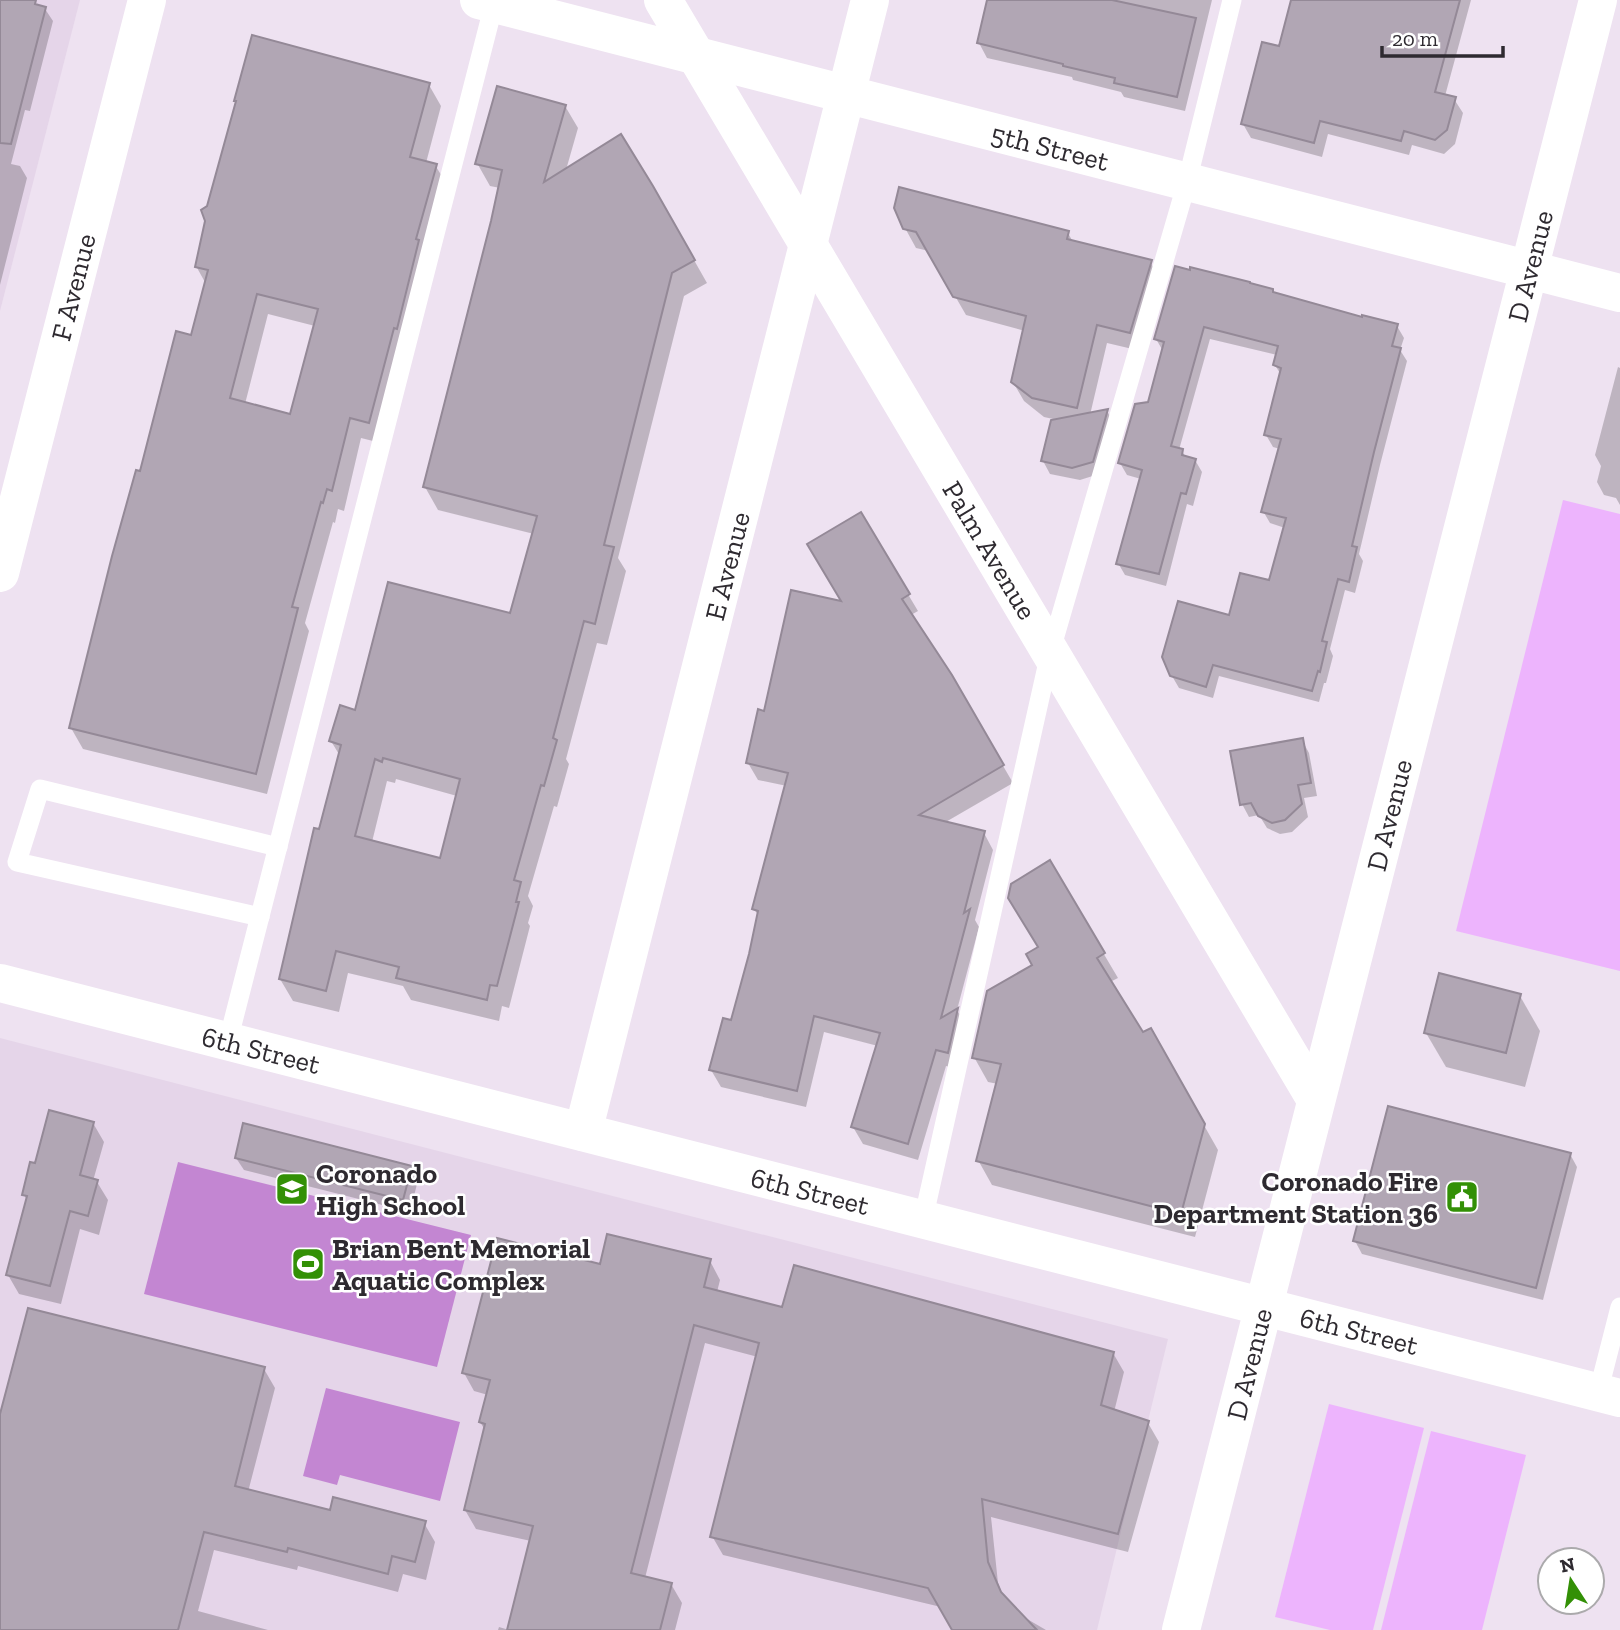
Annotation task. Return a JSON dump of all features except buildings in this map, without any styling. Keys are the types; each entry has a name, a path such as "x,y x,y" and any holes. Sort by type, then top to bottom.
{"street":[{"name":"F Avenue","path":"0,573 147,0"},
{"name":"Palm Avenue","path":"663,0 1316,1100"},
{"name":"E Avenue","path":"583,1132 870,0"},
{"name":"D Avenue","path":"1181,1630 1598,0"},
{"name":"5th Street","path":"489,1 1620,293"},
{"name":"6th Street","path":"0,983 1609,1395"}],"lane":[{"path":"923,1220 1050,653 1187,182 1232,0"},
{"path":"228,1041 489,1"},
{"path":"260,917 16,862 40,789 278,847"},
{"path":"1609,1395 1620,1307"}],"shaded area":[{"path":"0,0 80,0 0,311"},
{"path":"1563,500 1620,514 1620,971 1456,931"},
{"name":"Coronado High School","path":"0,1038 1168,1339 1097,1630 0,1630"},
{"name":"Brian Bent Memorial Aquatic Complex","path":"178,1162 471,1235 437,1367 144,1294"},
{"path":"326,1388 460,1422 440,1501 340,1475 337,1485 303,1476"},
{"path":"1329,1404 1424,1428 1373,1630 1330,1630 1275,1617"},
{"path":"1431,1431 1526,1455 1482,1630 1381,1630"}],"place":[{"name":"Coronado High School","path":"292,1189"},
{"name":"Coronado Fire Department Station 36","path":"1462,1197"},
{"name":"Brian Bent Memorial Aquatic Complex","path":"308,1264"}]}
